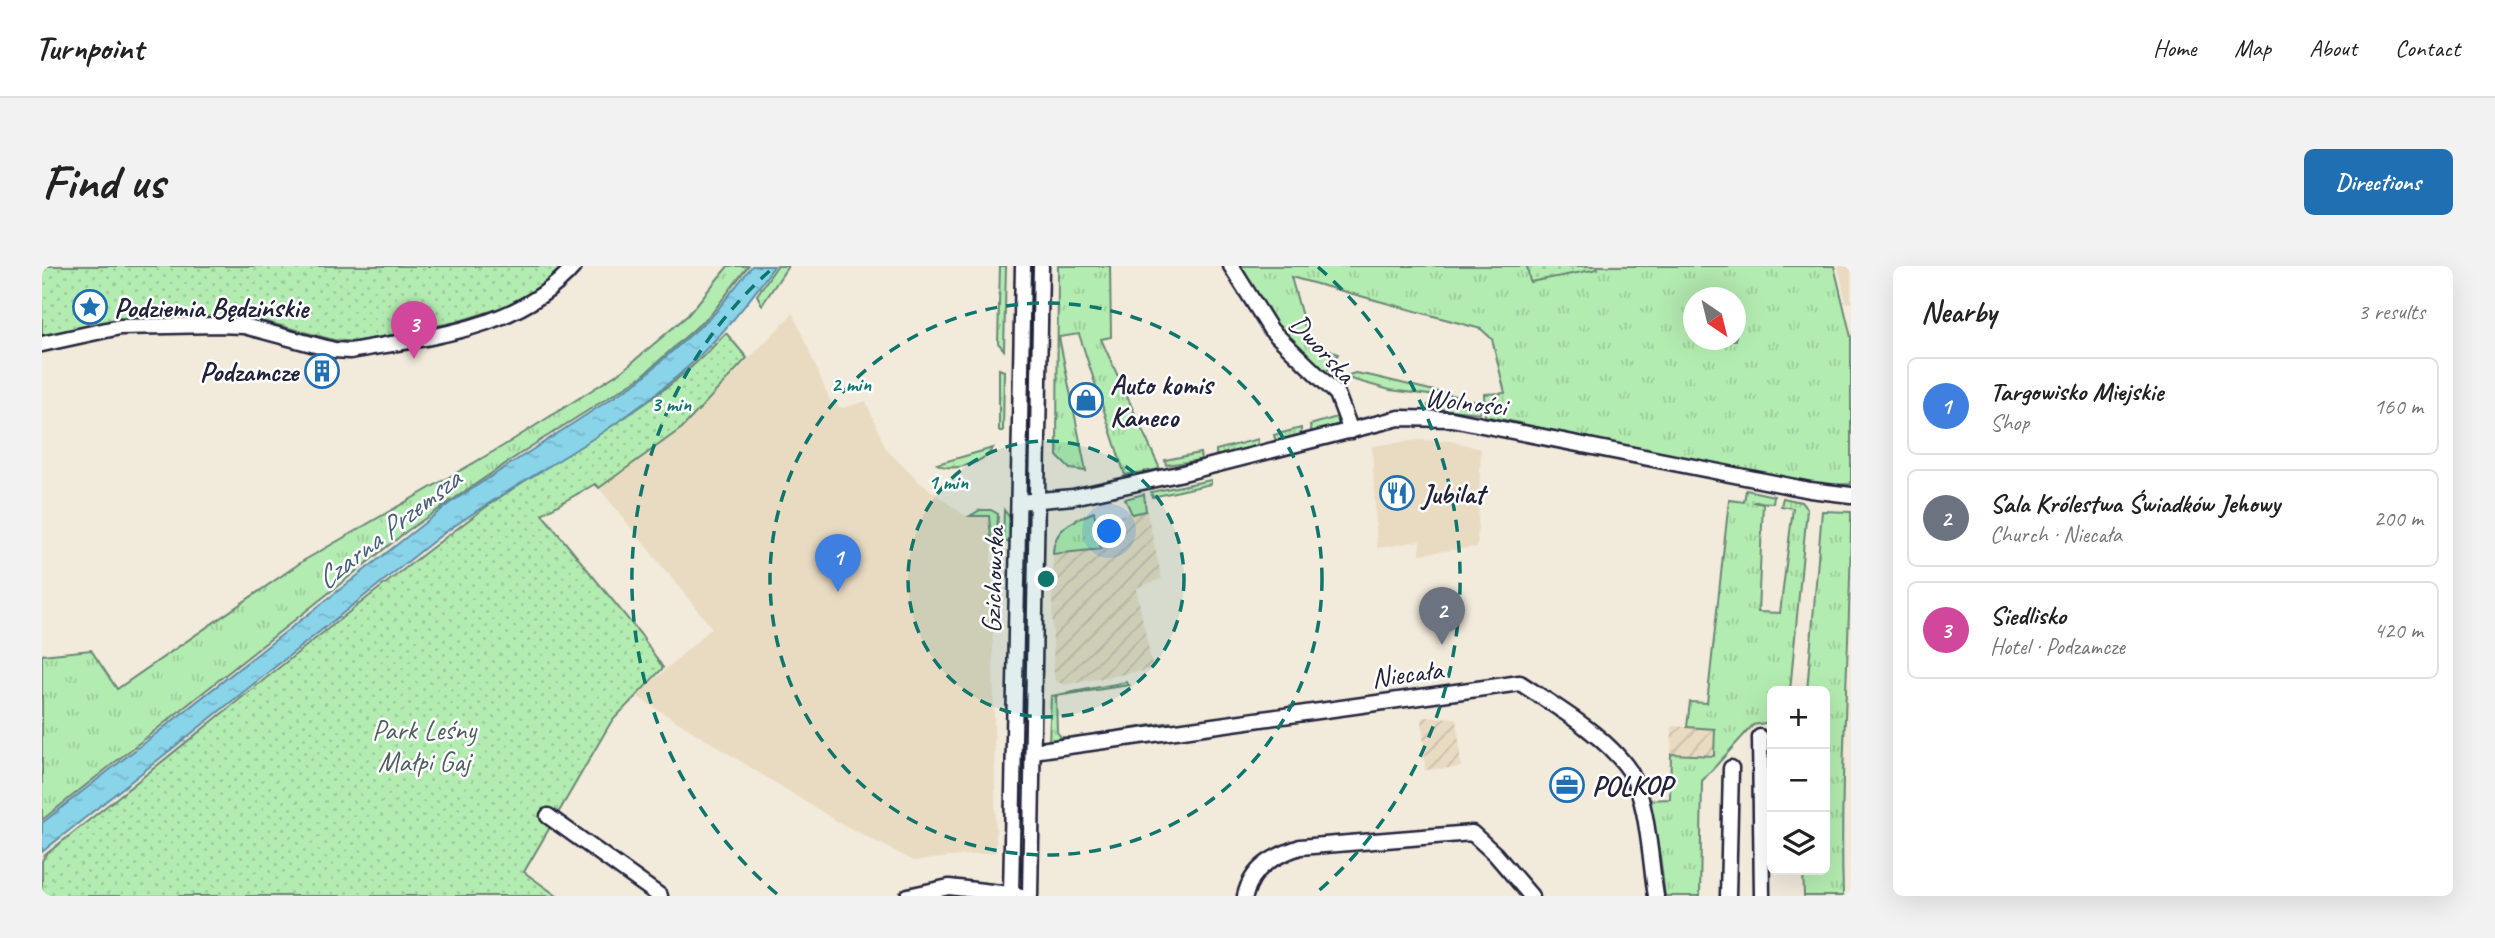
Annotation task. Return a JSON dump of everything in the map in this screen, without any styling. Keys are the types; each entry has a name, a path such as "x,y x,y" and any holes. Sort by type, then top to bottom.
{"street":[{"path":"42,344 120,327 216,325 243,326 334,350 351,351 486,324 534,298 574,266"},
{"name":"Gzichowska","path":"1011,895 1023,266"},
{"name":"Gzichowska","path":"1030,896 1041,266"},
{"name":"Dworska","path":"1231,266 1271,330 1337,394 1351,431"},
{"name":"Wolności","path":"1019,502 1037,502 1212,467 1399,418 1452,419 1810,490 1851,495"},
{"name":"Niecała","path":"1033,751 1520,683 1573,718 1629,771 1638,792 1656,896"},
{"path":"1760,737 1762,896"},
{"path":"1728,896 1731,768"},
{"path":"548,816 660,896"},
{"path":"1245,896 1261,867 1277,856 1300,847 1472,833 1495,854 1531,896"},
{"path":"908,896 949,887 1030,896"}],"shaded area":[{"path":"1838,266 1851,266 1851,302 1846,303"},
{"path":"793,313 831,403 843,408 866,401 886,449 918,481 964,515 991,515 996,852 914,861 838,822 636,696 712,628 599,488 682,428"},
{"path":"1418,440 1452,441 1481,449 1477,547 1420,554 1420,541 1377,548 1372,446"},
{"path":"1146,508 1162,579 1136,588 1153,669 1064,685 1054,680 1052,608 1062,605 1052,607 1053,555 1100,546 1095,523"},
{"path":"1422,717 1457,718 1461,767 1425,770"},
{"path":"1672,726 1715,729 1714,757 1671,754"}],"green space":[{"path":"42,266 564,266 523,301 456,322 356,342 334,340 240,315 99,324 42,337"},
{"path":"728,266 748,266 712,313 641,377 530,447 407,531 42,820 42,655 91,650 117,689 303,561 503,446 622,371 688,315"},
{"path":"777,266 788,266 762,305 757,295"},
{"path":"1000,266 1006,266 1004,350 998,343"},
{"path":"1030,266 1036,266 1031,432 1028,372"},
{"path":"1058,266 1110,266 1111,337 1101,339 1160,469 1125,475 1079,334 1059,337 1086,471 1070,469 1057,456"},
{"path":"1236,266 1834,266 1851,337 1851,484 1819,485 1485,416 1484,394 1505,393 1492,339 1481,329 1291,277 1305,327 1314,341 1338,354 1324,376 1274,329"},
{"path":"1527,266 1597,266 1598,269 1530,282"},
{"name":"Park Leśny Małpi Gaj","path":"726,333 747,358 682,428 599,488 595,484 542,514 641,635 663,668 611,722 524,872 557,896 42,896 42,861 45,855 426,552 514,488 639,408 698,361"},
{"path":"999,369 1004,371 1003,431 999,431"},
{"path":"1355,373 1476,401 1390,390 1343,377"},
{"path":"1447,403 1480,408 1480,413 1428,408 1428,405"},
{"path":"1342,418 1337,425 1314,432 1311,430 1310,425"},
{"path":"1301,428 1301,435 1279,441 1275,439 1274,435"},
{"path":"1258,439 1257,447 1220,457 1216,454 1216,450"},
{"path":"993,448 983,458 968,465 944,467 937,464"},
{"path":"1200,453 1201,460 1166,465 1165,460"},
{"path":"1211,480 1211,484 1152,497 1151,492"},
{"path":"1746,490 1774,496 1773,503 1753,502 1763,504 1758,612 1780,613 1793,508 1781,506 1783,498 1801,502 1807,509 1790,686 1767,686 1767,723 1753,725 1702,781 1700,896 1665,896 1660,855 1647,800 1670,799 1671,754 1714,756 1715,729 1687,727 1690,702 1707,703 1729,500 1744,502"},
{"path":"1144,494 1146,511 1132,514 1125,499"},
{"path":"980,510 991,510 998,514 997,536 991,538 989,516 970,516"},
{"path":"1004,510 1011,519 1011,544 1003,540"},
{"path":"1822,511 1851,512 1843,896 1804,896 1803,875 1830,875 1830,686 1807,686"},
{"path":"1094,512 1101,549 1053,554 1060,532 1071,523"},
{"path":"1024,588 1028,663 1024,719 1021,715"},
{"path":"1126,682 1129,685 1056,696 1057,732 1061,737 1067,737 1065,741 1049,743 1051,696"},
{"path":"1171,722 1171,726 1075,740 1075,737"},
{"path":"1024,728 1024,876 1019,876 1019,747"}],"water":[{"path":"752,266 774,266 723,331 663,388 609,428 440,536 42,852 42,823 450,503 640,380 714,314"}],"place":[{"name":"Podziemia Będzińskie","path":"90,307"},
{"name":"Siedlisko","path":"414,359"},
{"name":"Podzamcze","path":"322,371"},
{"name":"Auto komis Kaneco","path":"1086,400"},
{"name":"Jubilat","path":"1397,493"},
{"name":"Targowisko Miejskie","path":"838,592"},
{"name":"Sala Królestwa Świadków Jehowy","path":"1442,645"},
{"name":"POLKOP","path":"1567,785"}],"water label":[{"name":"Czarna Przemsza","path":"388,529"}]}
